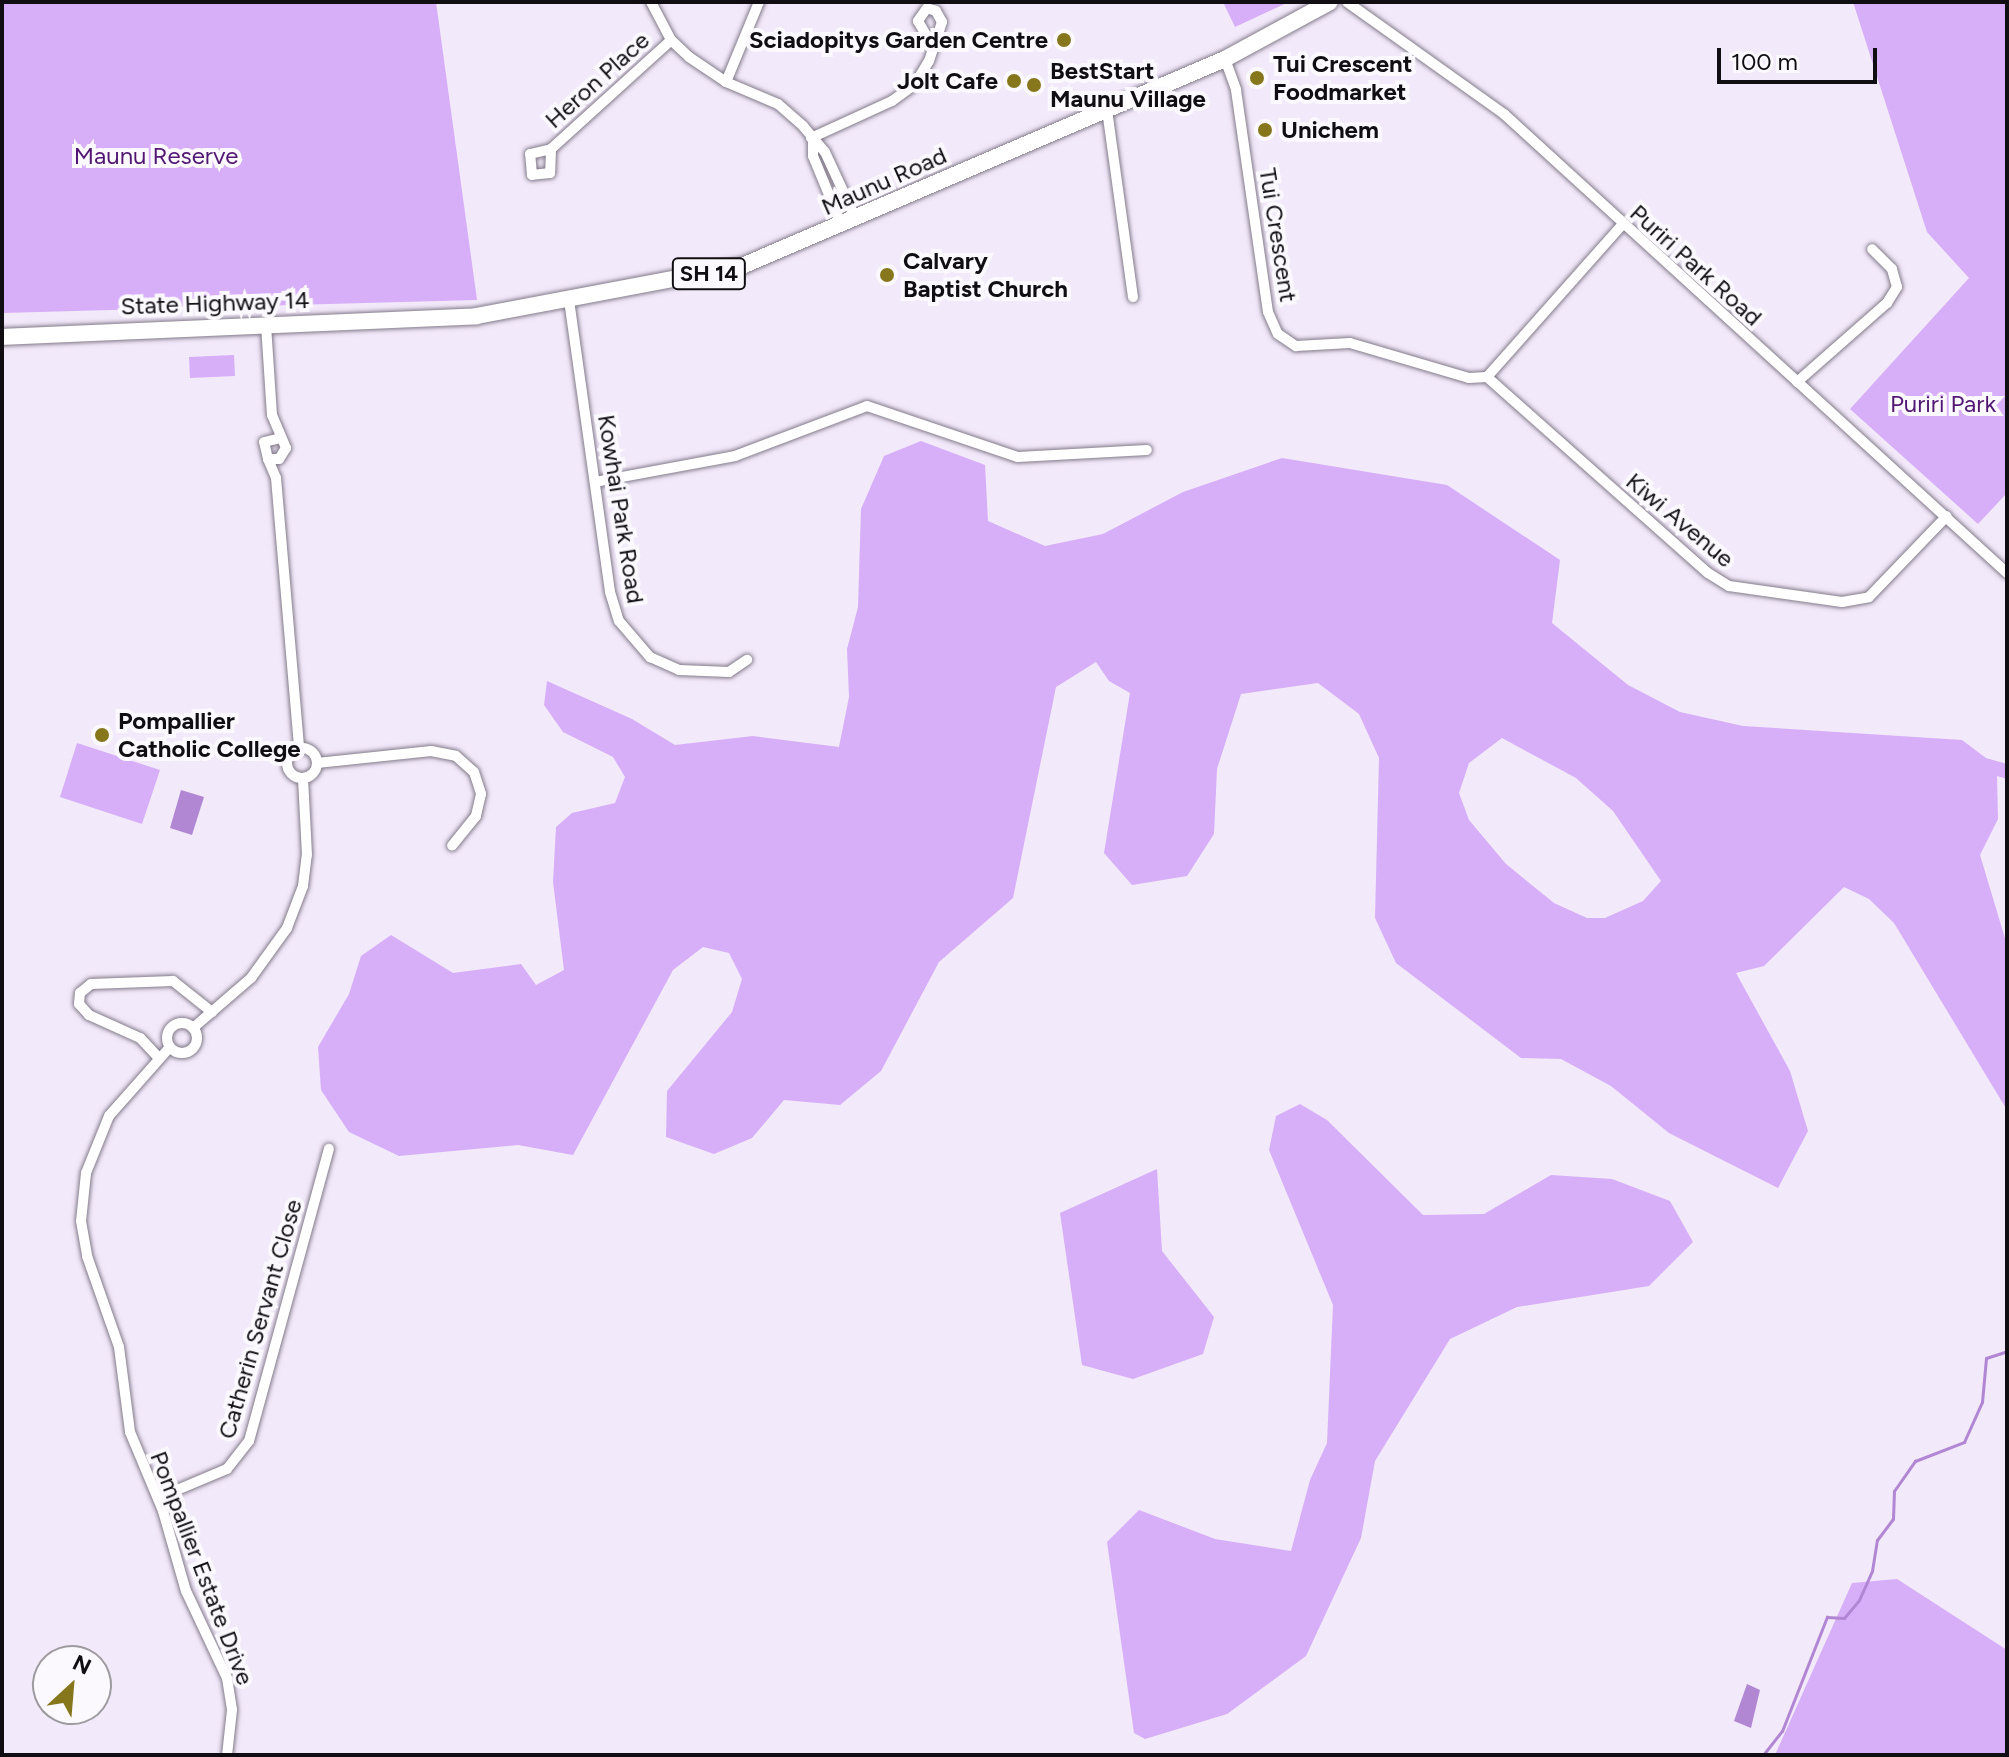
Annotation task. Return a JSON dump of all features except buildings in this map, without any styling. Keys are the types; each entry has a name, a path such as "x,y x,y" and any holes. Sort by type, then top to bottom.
{"main road":[{"name":"Maunu Road","path":"431,319 569,300 742,266 849,223 1225,59 1330,2"},
{"name":"State Highway 14","path":"2,337 431,319"}],"street":[{"path":"651,2 671,40 726,82 778,104 812,140 813,156 849,223"},
{"path":"726,82 759,2"},
{"name":"Puriri Park Road","path":"1347,2 1504,114 1621,226 2007,573"},
{"name":"Heron Place","path":"551,149 671,40"},
{"path":"812,140 906,93 924,72 932,45"},
{"name":"Tui Crescent","path":"1225,59 1236,90 1268,312 1278,334 1296,346 1350,343 1469,378 1487,377"},
{"path":"1107,110 1133,297"},
{"path":"1487,377 1621,226"},
{"path":"1797,382 1887,303 1897,287 1892,269 1872,249"},
{"name":"Kowhai Park Road","path":"569,300 610,592 627,634 650,657 679,670 729,672 747,660"},
{"path":"266,325 272,415 286,448 276,478"},
{"name":"Kiwi Avenue","path":"1487,377 1708,573 1729,586 1842,602 1869,597 1947,516"},
{"path":"595,482 735,456 867,406 1034,459 1147,450"},
{"path":"272,415 262,449 276,478 299,748"},
{"path":"266,439 281,438"},
{"path":"268,459 282,458"},
{"path":"299,748 310,750 317,763 315,772 303,779 287,767 290,753 299,748"},
{"path":"317,763 431,751 456,756 474,772 481,794 476,816 452,846"},
{"path":"193,1028 197,1040 190,1051 170,1047 167,1034 172,1026 193,1028 271,954 298,900 307,855 303,779"},
{"path":"158,1057 140,1038 89,1015 79,1004 80,993 91,984 173,981 212,1012"},
{"name":"Pompallier Estate Drive","path":"170,1047 109,1116 94,1148 81,1206 87,1256 122,1362 130,1432 158,1498 186,1591 227,1678 232,1710 227,1755"},
{"name":"Catherin Servant Close","path":"158,1498 227,1469 249,1441 329,1149"}],"green space":[{"name":"Maunu Reserve","path":"2,2 436,2 477,300 2,313"},
{"path":"1223,2 1289,2 1235,27"},
{"name":"Puriri Park","path":"1853,2 2007,2 2007,493 1978,524 1850,409 1969,278 1927,232"},
{"path":"234,355 235,376 190,378 189,357"},
{"path":"921,441 985,465 988,521 1045,546 1103,534 1183,492 1282,458 1447,485 1560,560 1552,623 1628,685 1680,712 1743,726 1962,740 1986,758 2007,764 2007,779 1997,776 1998,819 1980,855 2007,945 2007,1110 1894,923 1869,899 1844,887 1764,966 1736,973 1790,1071 1808,1131 1778,1188 1669,1133 1611,1086 1561,1059 1521,1058 1396,963 1375,918 1379,758 1359,714 1318,683 1241,694 1217,769 1214,834 1187,876 1132,885 1104,853 1130,693 1109,681 1096,662 1056,687 1013,898 939,962 881,1071 840,1105 784,1100 752,1138 714,1154 666,1137 667,1091 732,1012 742,979 729,953 703,947 673,970 573,1155 518,1145 399,1156 349,1132 321,1090 318,1047 349,994 361,956 391,935 453,973 521,964 536,985 564,970 553,882 556,827 572,813 615,803 625,777 613,757 563,732 544,705 547,681 632,719 675,745 753,736 839,747 849,697 847,649 858,607 861,509 884,456","holes":["1502,738 1576,778 1613,811 1661,881 1643,901 1605,918 1587,918 1554,903 1506,864 1469,820 1459,793 1469,763"]},
{"path":"77,743 160,770 142,824 60,797"},
{"path":"1300,1104 1327,1120 1423,1215 1484,1214 1551,1175 1612,1179 1670,1201 1693,1242 1649,1286 1517,1307 1450,1339 1375,1461 1361,1538 1306,1656 1227,1714 1145,1739 1134,1733 1107,1542 1139,1510 1215,1539 1291,1551 1310,1480 1327,1443 1333,1305 1269,1150 1276,1116"},
{"path":"1157,1169 1162,1251 1214,1317 1203,1354 1133,1379 1082,1365 1060,1213"},
{"path":"1897,1579 2007,1650 2007,1755 1775,1755 1852,1583"}],"shaded area":[{"path":"181,790 204,797 192,835 170,828"},
{"path":"1747,1684 1760,1690 1751,1728 1734,1721"}],"waterway":[{"path":"1763,1755 1782,1731 1827,1617 1844,1618 1859,1600 1872,1571 1877,1540 1893,1519 1894,1491 1915,1461 1964,1442 1982,1402 1986,1358 2007,1351"}],"place":[{"name":"Sciadopitys Garden Centre","path":"1064,40"},
{"name":"Tui Crescent Foodmarket","path":"1257,78"},
{"name":"Jolt Cafe","path":"1014,81"},
{"name":"BestStart Maunu Village","path":"1034,85"},
{"name":"Unichem","path":"1265,130"},
{"name":"Calvary Baptist Church","path":"887,275"},
{"name":"Pompallier Catholic College","path":"102,735"}]}
